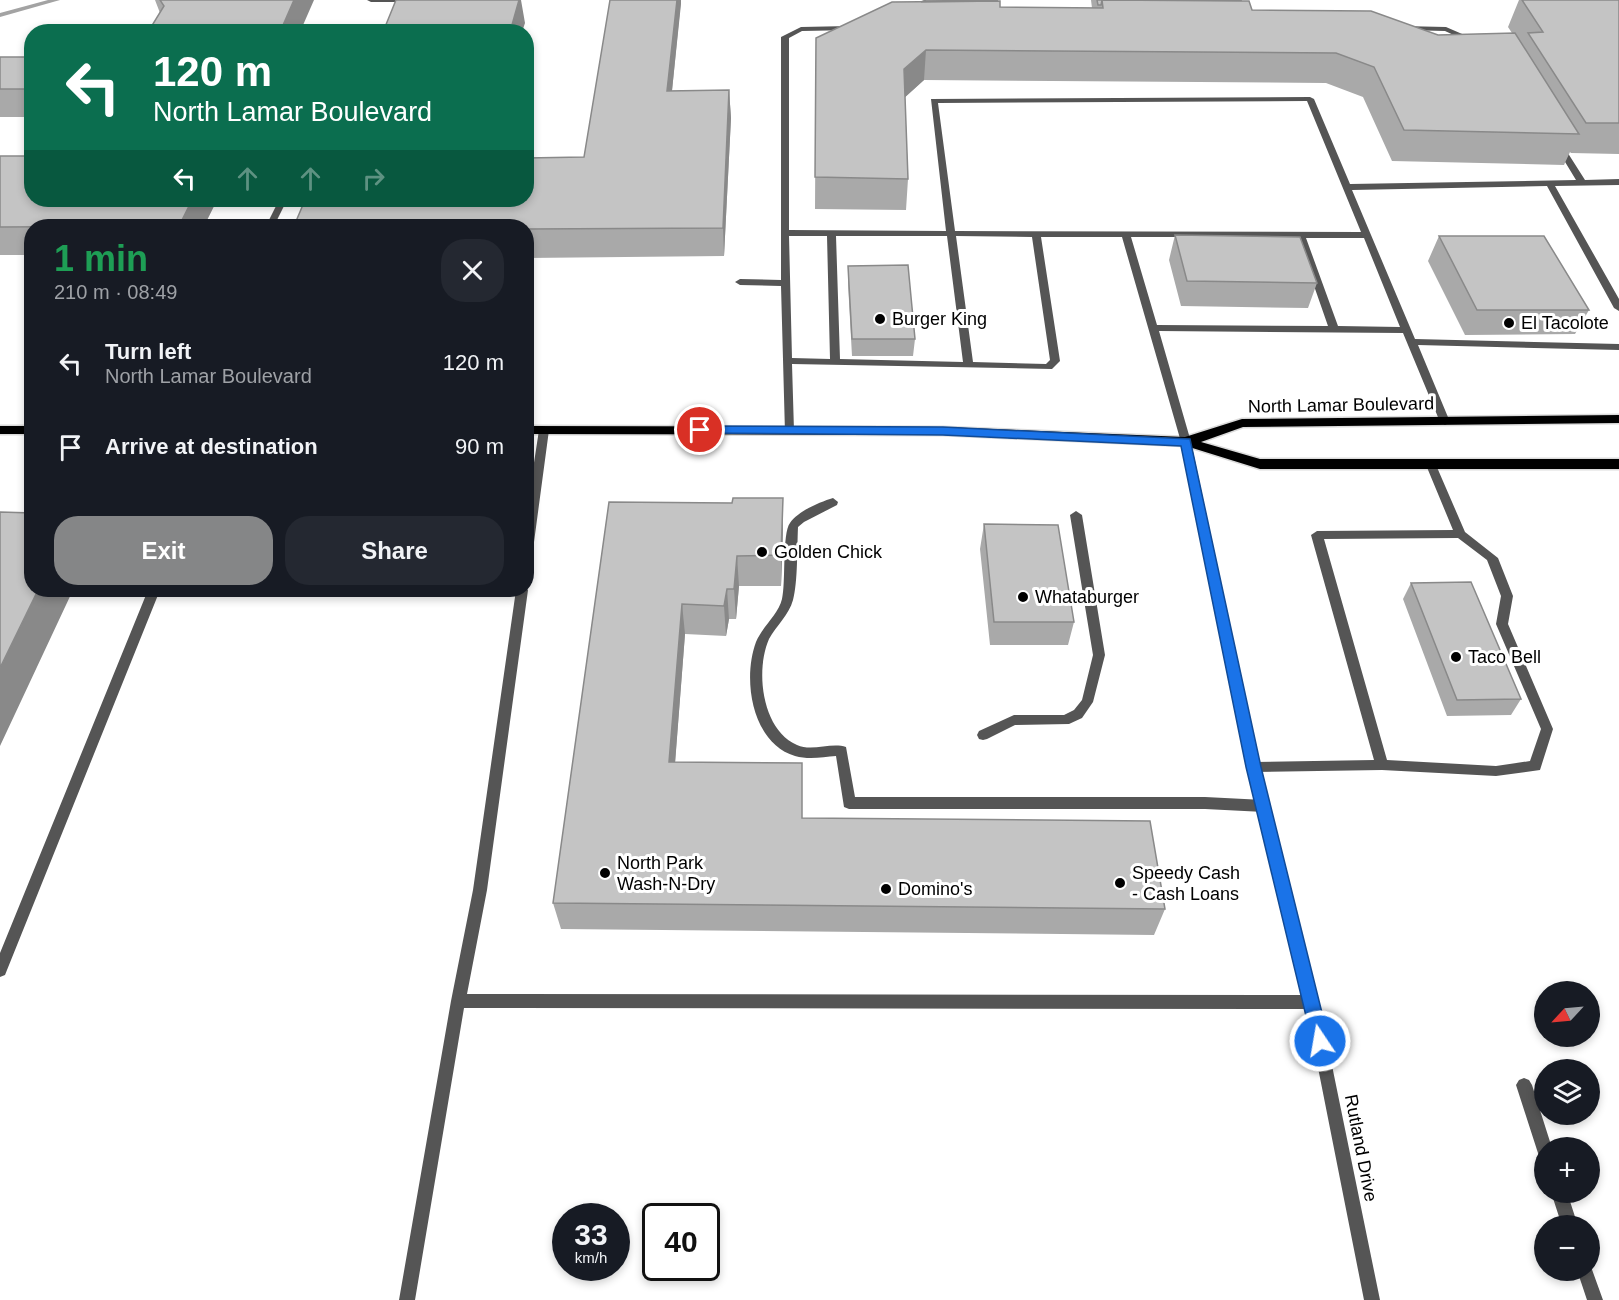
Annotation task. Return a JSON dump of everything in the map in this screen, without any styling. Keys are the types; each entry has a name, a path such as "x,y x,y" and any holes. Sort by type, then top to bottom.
{"main road":[{"name":"North Lamar Boulevard","path":"534,430 943,431 1186,442 1242,423 1619,419"},
{"path":"2,433 24,431"},
{"path":"1186,442 1260,464 1619,464"}],"street":[{"path":"371,0 420,0"},
{"path":"789,430 784,233 784,37 801,29 860,28"},
{"path":"1400,28 1446,29 1484,45"},
{"path":"968,365 934,101 1310,99 1445,422"},
{"path":"1558,143 1582,183"},
{"path":"1347,187 1619,182"},
{"path":"1550,184 1619,308"},
{"path":"784,233 1366,235"},
{"path":"831,233 835,362"},
{"path":"787,361 1048,366 1055,361 1036,234"},
{"name":"Rutland Drive","path":"1126,234 1186,442 1254,767 1312,1002 1372,1300"},
{"path":"1301,235 1334,329"},
{"path":"740,282 785,283"},
{"path":"1154,328 1407,330"},
{"path":"1412,342 1619,347"},
{"path":"534,501 544,430"},
{"path":"1254,767 1383,765 1496,771 1535,766 1547,729 1502,624 1507,596 1492,558 1460,534 1431,465"},
{"path":"833,501 800,519 793,526 788,598 761,646 757,677 758,702 765,721 775,736 796,751 842,751 849,803 1205,803 1264,806"},
{"path":"984,735 1014,720 1065,720 1078,714 1087,702 1097,671 1099,655 1076,515"},
{"path":"1383,765 1317,535 1460,534"},
{"path":"0,970 151,597"},
{"path":"407,1300 458,1000 480,890 521,597"},
{"path":"458,1000 1312,1002"},
{"path":"1524,1085 1541,1137"},
{"path":"1588,1281 1594,1300"}],"building":[{"path":"160,0 294,0 284,24 153,24 164,6"},
{"path":"396,0 519,0 512,24 386,24"},
{"path":"610,0 677,0 667,91 729,90 723,228 534,229 534,219 297,219 302,207 534,207 534,158 584,157"},
{"path":"926,0 997,0 997,1 921,2"},
{"path":"1102,0 1249,1 1252,10 1371,11 1438,35 1515,33 1579,134 1404,130 1374,67 1336,53 926,50 904,69 908,179 815,177 816,38 892,2 1000,1 1000,7 1103,8"},
{"path":"1116,0 1241,0 1241,1"},
{"path":"1522,0 1619,0 1619,123 1586,123 1528,33 1543,32"},
{"path":"0,57 24,57 24,89 0,89"},
{"path":"0,156 24,156 24,207 188,207 182,219 24,219 24,227 0,227"},
{"path":"1175,235 1300,237 1317,283 1187,281"},
{"path":"1439,236 1544,236 1589,310 1477,310"},
{"name":"Burger King","path":"908,265 915,339 852,339 848,266"},
{"path":"733,498 783,498 781,555 737,556 734,589 727,589 724,606 682,604 669,762 802,763 802,818 1150,821 1165,909 553,903 609,502 732,503"},
{"path":"0,512 24,513 24,597 35,597 0,668"},
{"name":"Whataburger","path":"984,524 1058,525 1074,622 994,622"},
{"name":"Taco Bell","path":"1471,582 1521,699 1457,700 1411,583"}],"waterway":[{"path":"0,15 56,0"}],"place":[{"name":"Burger King","path":"880,319"},
{"name":"El Tacolote","path":"1509,323"},
{"name":"Golden Chick","path":"762,552"},
{"name":"Whataburger","path":"1023,597"},
{"name":"Taco Bell","path":"1456,657"},
{"name":"North Park Wash-N-Dry","path":"605,873"},
{"name":"Speedy Cash - Cash Loans","path":"1120,883"},
{"name":"Domino's","path":"886,889"}],"route":[{"path":"700,430 943,431 1186,442 1254,767 1320,1041"}]}
